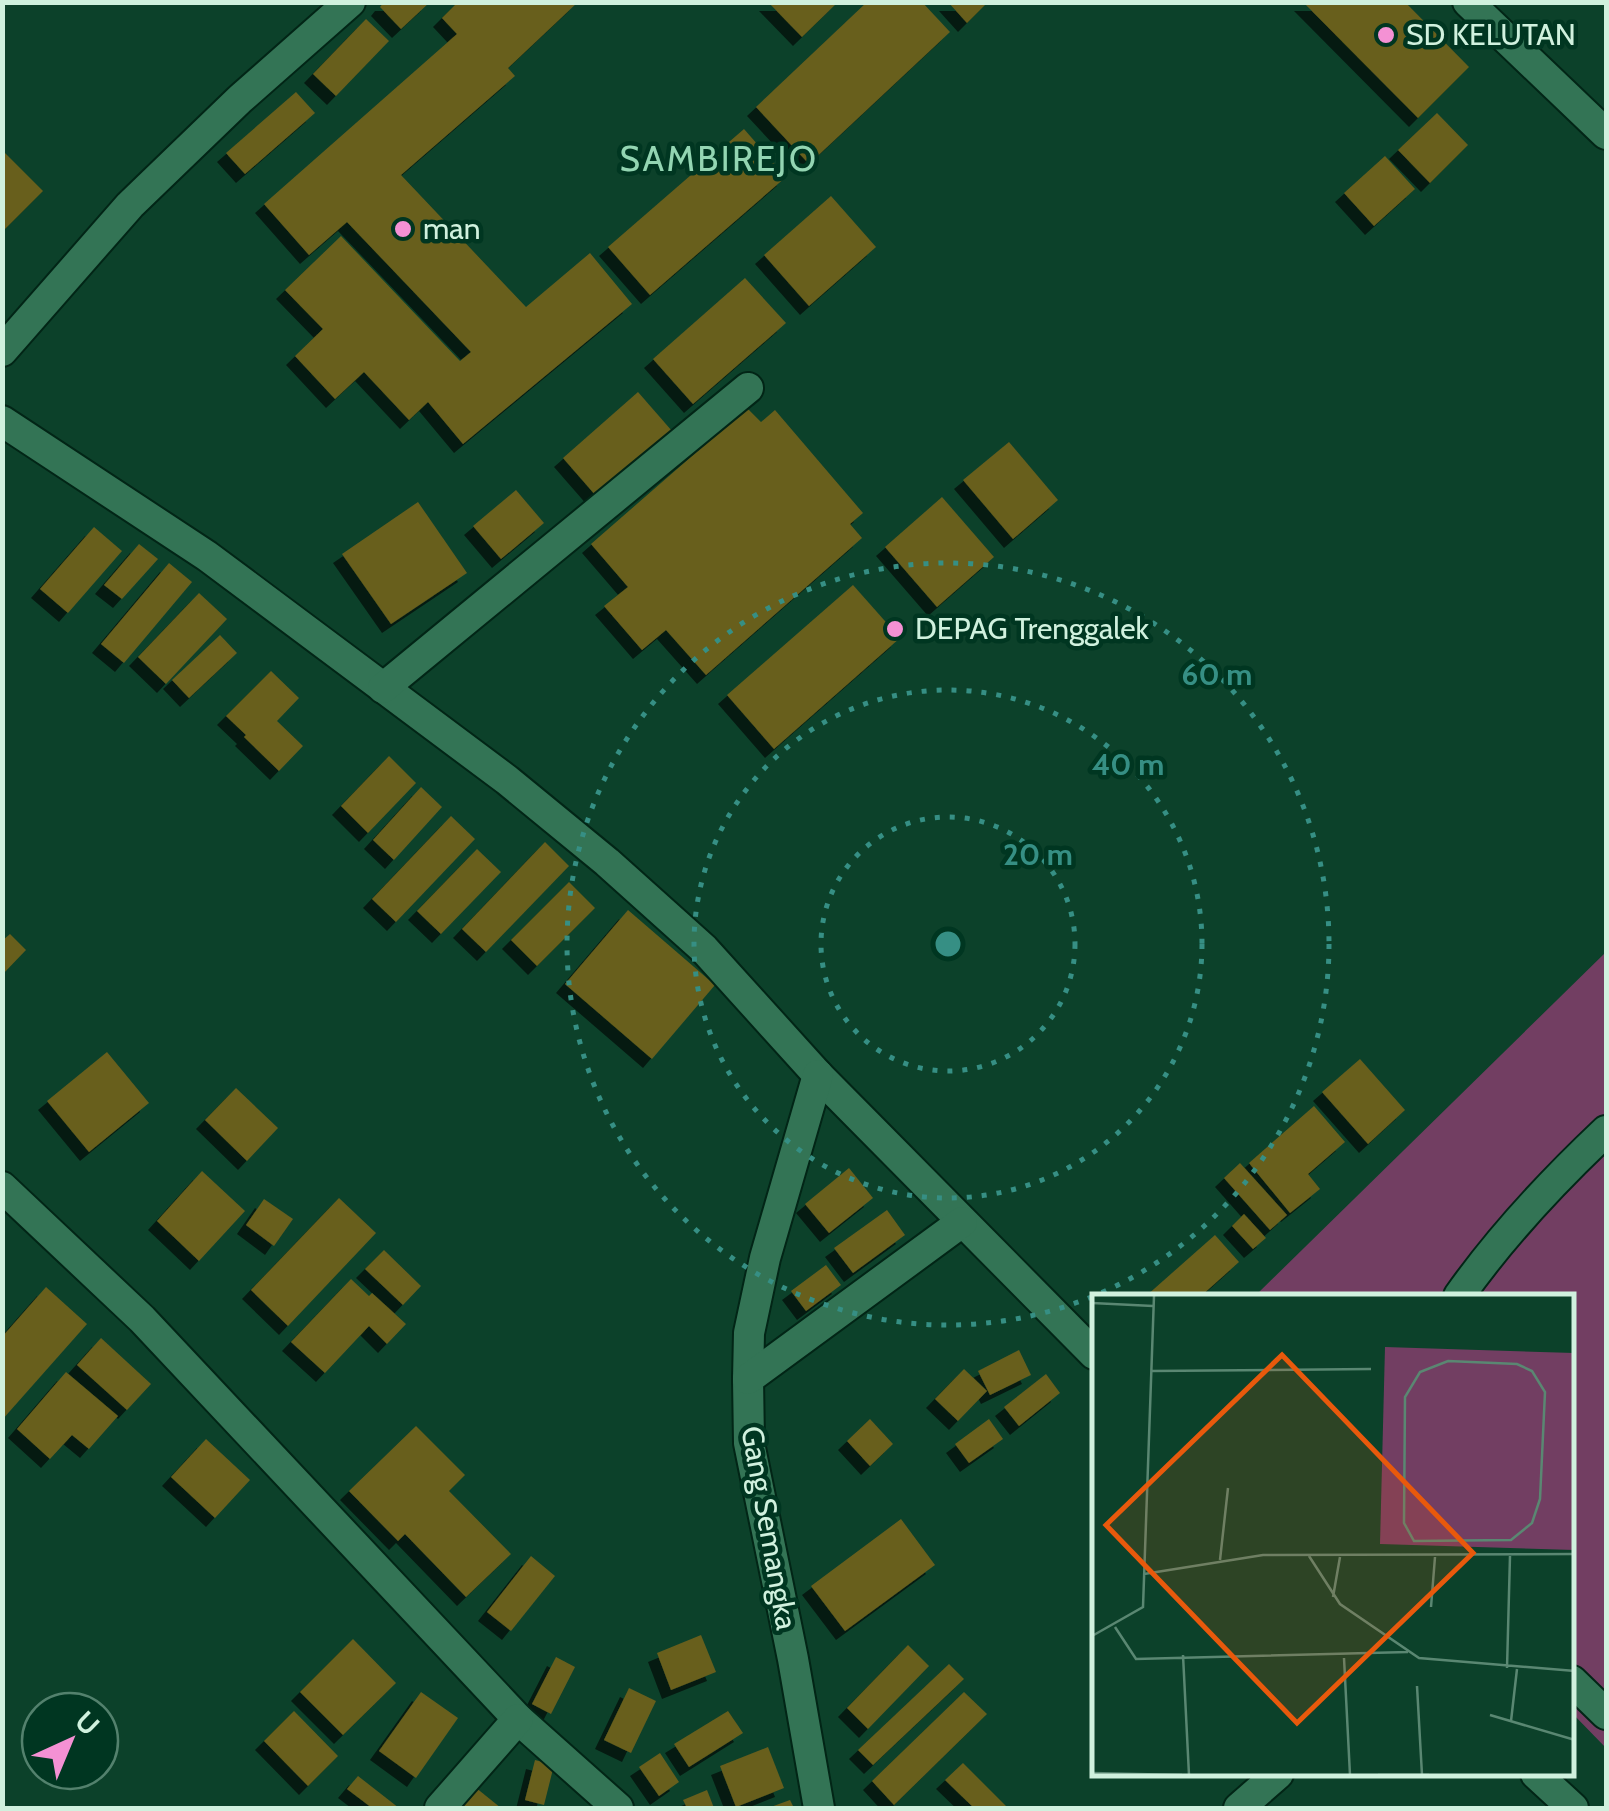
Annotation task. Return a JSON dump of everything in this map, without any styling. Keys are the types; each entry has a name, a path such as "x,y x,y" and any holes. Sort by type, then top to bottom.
{"street":[{"path":"2,351 130,205 240,99 350,2"},
{"path":"1468,2 1606,134"},
{"path":"382,688 748,388"},
{"path":"2,422 207,556 508,780 607,862 704,949 818,1075 1092,1352"},
{"name":"Gang Semangka","path":"818,1075 765,1258 749,1334 748,1378 749,1444 793,1659 818,1808"},
{"path":"1459,1294 1552,1182 1606,1130"},
{"path":"2,1187 142,1319 518,1718 618,1808"},
{"path":"748,1378 962,1222"},
{"path":"1574,1682 1606,1714"},
{"path":"440,1808 518,1718"},
{"path":"1238,1808 1276,1776"},
{"path":"1538,1776 1574,1808"}],"shaded area":[{"path":"1606,952 1606,1748 1574,1715 1574,1294 1257,1294"}],"building":[{"path":"384,2 430,2 401,29 380,7"},
{"name":"man","path":"458,2 578,2 508,68 515,76 401,175 526,307 590,253 632,304 463,444 428,402 409,420 364,372 335,399 295,356 323,329 285,290 341,236 460,361 471,352 347,222 309,255 264,204 457,34 442,18"},
{"path":"768,2 838,2 802,37"},
{"path":"867,2 922,2 950,32 809,164 756,107"},
{"path":"948,2 988,2 967,23"},
{"name":"SD KELUTAN","path":"1303,2 1405,2 1469,67 1418,118"},
{"path":"366,19 389,41 336,96 313,74"},
{"path":"296,92 315,113 245,174 226,153"},
{"path":"1437,113 1468,145 1430,183 1398,150"},
{"path":"744,129 786,177 650,295 608,247"},
{"path":"2,150 43,191 2,232"},
{"path":"1385,156 1415,189 1374,226 1344,193"},
{"path":"831,196 876,247 809,306 764,255"},
{"path":"745,278 786,323 693,404 653,359"},
{"path":"638,392 672,431 597,497 563,458"},
{"path":"747,408 761,422 775,410 863,513 850,524 862,538 706,675 666,630 642,650 604,606 628,587 591,544"},
{"path":"1009,442 1058,500 1013,539 963,480"},
{"path":"516,490 544,523 501,559 473,526"},
{"path":"942,497 994,557 937,607 885,547"},
{"path":"418,502 467,573 391,624 342,554"},
{"path":"94,527 122,551 68,613 40,589"},
{"path":"139,544 158,559 122,599 104,585"},
{"path":"169,563 192,582 124,663 101,644"},
{"path":"853,585 900,638 774,749 727,695"},
{"path":"199,593 227,619 166,684 138,657"},
{"path":"220,635 237,653 189,698 172,680"},
{"path":"271,671 299,698 277,721 303,746 279,771 226,716"},
{"path":"389,756 416,783 368,833 341,806"},
{"path":"421,787 442,807 394,860 373,840"},
{"path":"451,816 475,839 396,922 372,899"},
{"path":"545,842 569,866 486,952 462,929"},
{"path":"477,849 501,872 441,934 417,911"},
{"path":"569,882 595,908 537,966 511,940"},
{"path":"628,910 715,985 652,1059 565,984"},
{"path":"10,934 26,950 2,975 2,941"},
{"path":"107,1052 149,1103 89,1152 47,1101"},
{"path":"1360,1059 1405,1110 1368,1144 1322,1092"},
{"path":"236,1088 278,1128 247,1161 205,1120"},
{"path":"1314,1106 1345,1142 1308,1174 1320,1189 1290,1213 1249,1163"},
{"path":"1240,1163 1287,1215 1270,1230 1224,1178"},
{"path":"849,1168 873,1198 829,1233 805,1204"},
{"path":"202,1171 245,1211 199,1261 157,1221"},
{"path":"339,1198 376,1233 288,1326 251,1290"},
{"path":"264,1199 293,1219 274,1246 246,1225"},
{"path":"887,1210 905,1235 853,1273 834,1248"},
{"path":"1244,1214 1266,1238 1253,1249 1232,1226"},
{"path":"1215,1235 1239,1262 1203,1294 1148,1294"},
{"path":"384,1250 421,1286 403,1305 365,1269"},
{"path":"826,1265 841,1285 806,1311 791,1291"},
{"path":"351,1279 406,1324 387,1344 369,1326 325,1373 291,1342"},
{"path":"46,1287 87,1324 2,1420 2,1337"},
{"path":"101,1338 151,1384 127,1410 77,1365"},
{"path":"1019,1350 1031,1375 990,1395 978,1371"},
{"path":"964,1369 987,1391 958,1421 935,1399"},
{"path":"66,1372 118,1416 89,1449 72,1435 50,1459 17,1429"},
{"path":"1046,1374 1060,1393 1019,1426 1004,1407"},
{"path":"870,1419 893,1444 870,1466 847,1441"},
{"path":"989,1419 1003,1439 969,1463 955,1444"},
{"path":"416,1426 465,1475 449,1491 511,1554 466,1597 405,1534 398,1541 349,1491"},
{"path":"206,1439 250,1480 215,1518 171,1477"},
{"path":"901,1519 935,1565 845,1631 811,1586"},
{"path":"531,1556 555,1576 511,1631 487,1612"},
{"path":"701,1635 716,1672 671,1690 657,1653"},
{"path":"353,1639 396,1683 343,1735 300,1692"},
{"path":"908,1645 929,1666 868,1729 847,1708"},
{"path":"556,1657 575,1667 551,1714 532,1704"},
{"path":"949,1664 964,1679 873,1765 858,1750"},
{"path":"629,1688 656,1701 631,1753 604,1740"},
{"path":"421,1692 458,1718 416,1778 379,1751"},
{"path":"964,1692 987,1714 894,1805 872,1781"},
{"path":"294,1711 338,1756 308,1786 264,1741"},
{"path":"728,1711 743,1733 689,1767 674,1744"},
{"path":"768,1747 784,1788 736,1807 720,1766"},
{"path":"660,1753 679,1782 659,1796 639,1767"},
{"path":"535,1760 554,1765 544,1805 525,1800"},
{"path":"963,1763 1008,1808 974,1808 945,1780"},
{"path":"358,1776 399,1808 372,1808 347,1789"},
{"path":"475,1787 501,1808 456,1808"},
{"path":"707,1790 714,1808 687,1808 683,1800"},
{"path":"790,1800 794,1808 768,1808"}],"place":[{"name":"SD KELUTAN","path":"1386,35"},
{"name":"man","path":"403,229"},
{"name":"DEPAG Trenggalek","path":"895,629"}],"district":[{"name":"SAMBIREJO","path":"719,159"}]}
